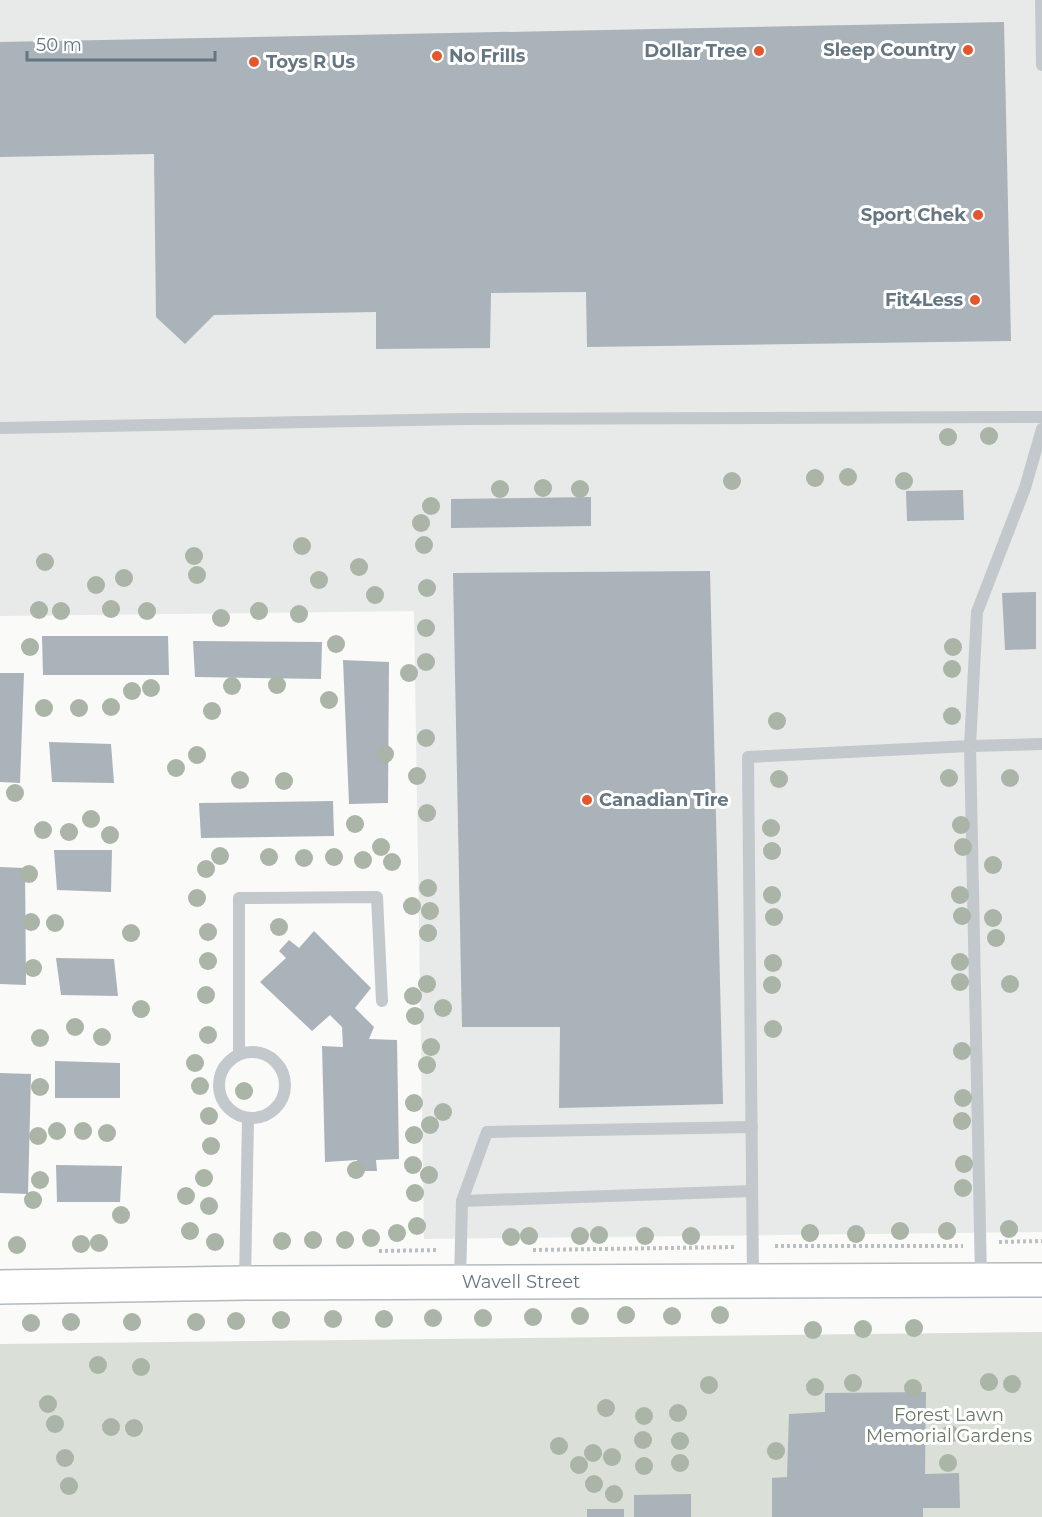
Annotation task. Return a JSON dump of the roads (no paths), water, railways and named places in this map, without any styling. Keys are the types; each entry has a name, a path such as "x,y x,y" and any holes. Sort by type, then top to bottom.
{"street":[{"name":"Wavell Street","path":"0,1287 245,1283 1042,1280"}],"lane":[{"path":"1041,0 1042,65"},
{"path":"0,428 477,419 1042,417"},
{"path":"981,1280 970,746 977,612 1025,488 1042,429"},
{"path":"753,1281 748,758 1042,744"},
{"path":"239,1054 239,898 377,897 382,1001"},
{"path":"257,1052 268,1055 277,1062 286,1082 285,1092 281,1103 274,1111 265,1116 248,1118 234,1113 225,1106 218,1084 226,1063 239,1054 257,1052"},
{"path":"245,1283 248,1118"},
{"path":"460,1283 462,1201 487,1132 752,1127"},
{"path":"462,1201 752,1191"}],"place":[{"name":"Sleep Country","path":"968,50"},
{"name":"Dollar Tree","path":"759,51"},
{"name":"No Frills","path":"437,56"},
{"name":"Toys R Us","path":"254,62"},
{"name":"Sport Chek","path":"978,215"},
{"name":"Fit4Less","path":"975,300"},
{"name":"Canadian Tire","path":"587,800"}],"park label":[{"name":"Forest Lawn Memorial Gardens","path":"949,1425"}]}
